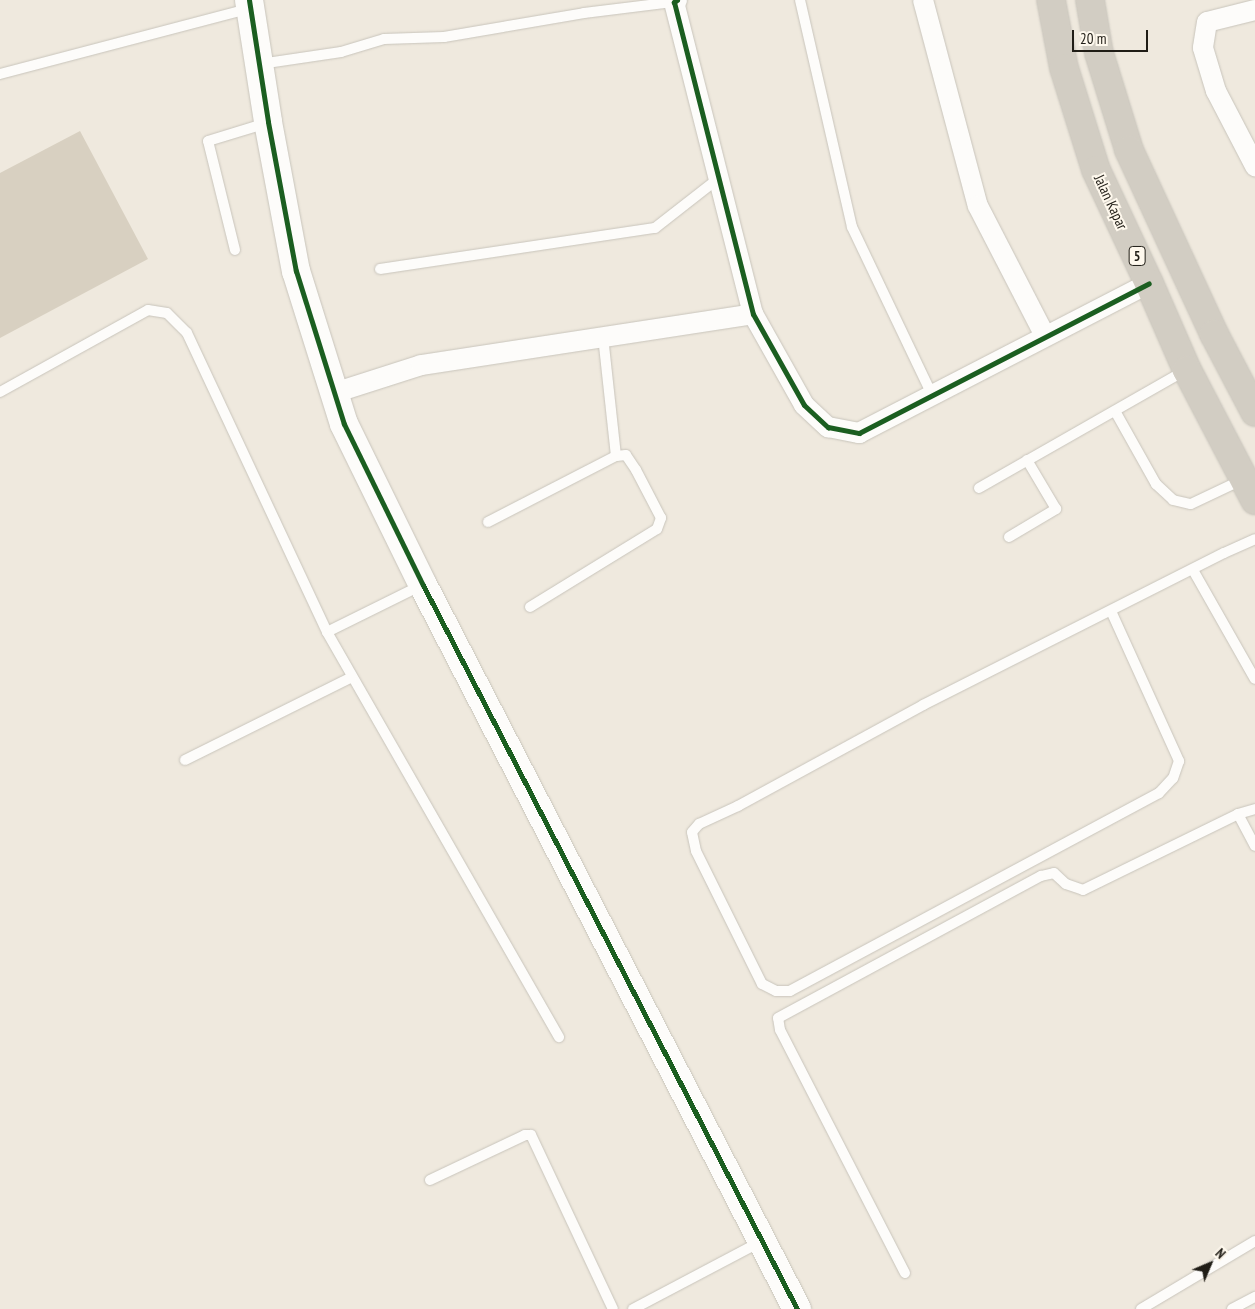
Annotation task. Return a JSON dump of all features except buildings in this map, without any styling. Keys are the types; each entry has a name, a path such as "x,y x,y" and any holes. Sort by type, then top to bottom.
{"highway":[{"name":"Jalan Kapar","path":"1051,0 1064,68 1096,170 1149,282 1176,376 1240,490"},
{"path":"1090,0 1099,53 1129,150 1214,334 1255,412"}],"street":[{"path":"923,0 978,206 1045,336"},
{"path":"676,1 753,314 804,405 828,427 859,433 1149,282"},
{"path":"250,4 268,122 296,271 344,424 423,585 797,1309"},
{"path":"1255,10 1207,22 1203,48 1216,91 1255,166"},
{"path":"334,393 421,365 753,314"}],"lane":[{"path":"800,0 852,227 932,395"},
{"path":"259,64 341,52 384,40 444,37 584,13 676,1"},
{"path":"0,74 250,4"},
{"path":"235,250 208,141 268,122"},
{"path":"380,269 655,228 673,216 719,178"},
{"path":"0,392 148,310 167,313 187,333 327,632 559,1037"},
{"path":"603,336 616,456"},
{"path":"979,488 1176,376"},
{"path":"1115,410 1156,484 1173,500 1192,504 1240,490"},
{"path":"488,522 616,456 626,455 661,518 657,529 530,607"},
{"path":"1009,537 1056,509 1027,460"},
{"path":"1111,611 1179,761 1173,778 1159,793 790,991 776,991 762,984 696,851 692,832 699,824 738,806 923,705 1254,539"},
{"path":"1193,570 1255,679"},
{"path":"327,632 423,585"},
{"path":"185,760 352,677"},
{"path":"905,1273 785,1039 778,1018 1041,876 1054,873 1066,884 1083,890 1238,814 1255,809"},
{"path":"1238,814 1255,846"},
{"path":"430,1180 525,1135 531,1135 614,1309"},
{"path":"1141,1309 1255,1241"},
{"path":"632,1309 761,1242"},
{"path":"1232,1309 1255,1297"}],"cycle path":[{"path":"249,0 268,122 296,271 344,424 423,585 797,1309"},
{"path":"677,0 674,2 753,314 804,405 828,427 859,433 1149,283"}]}
